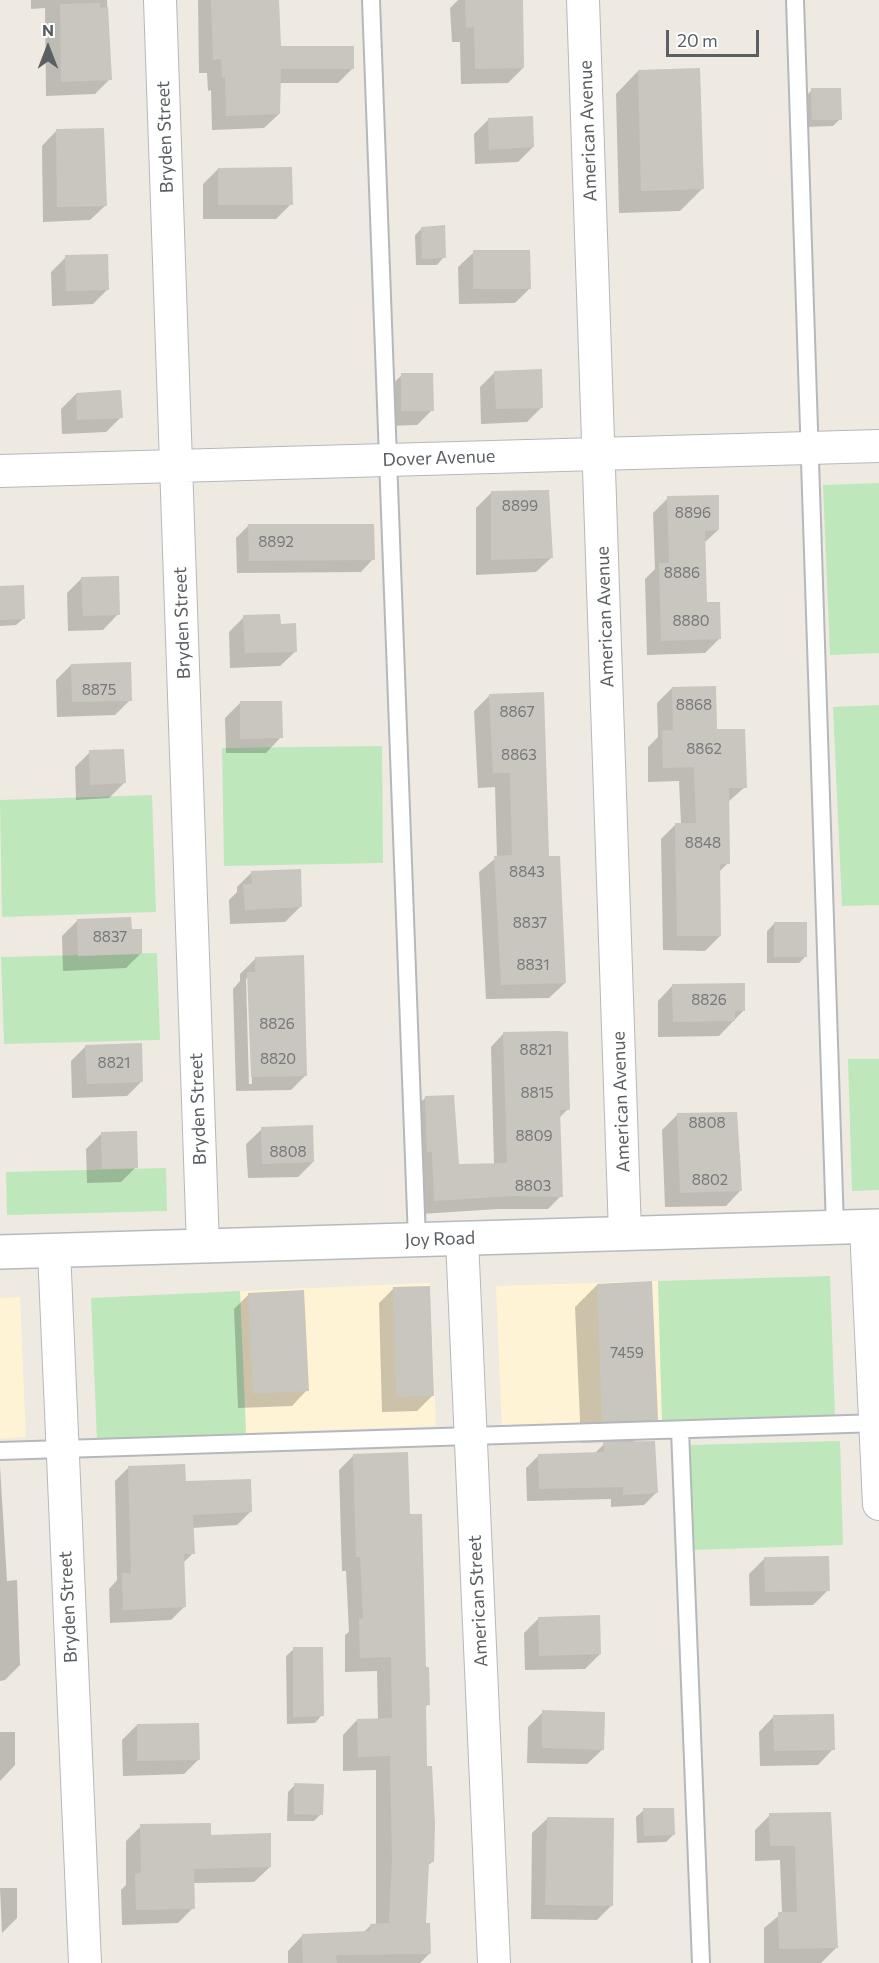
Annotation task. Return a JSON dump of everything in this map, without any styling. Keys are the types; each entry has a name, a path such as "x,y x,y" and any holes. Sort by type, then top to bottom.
{"street":[{"name":"Bryden Street","path":"160,0 203,1246"},
{"name":"American Avenue","path":"584,0 626,1233"},
{"name":"Dover Avenue","path":"0,471 879,446"},
{"name":"Joy Road","path":"0,1252 860,1227"},
{"path":"860,1227 877,1423 879,1504"},
{"name":"American Street","path":"462,1239 494,1963"},
{"name":"Bryden Street","path":"54,1251 85,1963"}],"lane":[{"path":"371,0 417,1240"},
{"path":"795,0 811,448 860,1227"},
{"path":"0,1451 877,1423"},
{"path":"680,1430 701,1963"}],"shaded area":[{"path":"658,1281 662,1421 502,1428 496,1286"},
{"path":"430,1283 436,1426 246,1433 240,1291"},
{"path":"20,1297 26,1437 0,1439 0,1298"}],"green space":[{"path":"879,483 879,653 830,655 823,485"},
{"path":"879,705 879,905 842,906 833,707"},
{"path":"382,746 383,863 224,866 222,748"},
{"path":"152,795 156,912 2,917 0,800"},
{"path":"157,953 160,1040 4,1044 1,957"},
{"path":"848,1059 879,1059 879,1190 852,1191"},
{"path":"166,1168 167,1211 7,1215 6,1172"},
{"path":"830,1276 835,1416 662,1421 658,1281"},
{"path":"240,1291 246,1433 97,1440 91,1298"},
{"path":"840,1441 843,1545 691,1550 688,1445"}],"building":[{"path":"211,0 279,0 281,46 354,46 354,69 281,69 280,114 226,116 225,77 222,77 221,59 213,60"},
{"path":"465,0 523,0 524,68 475,69 474,27 466,28"},
{"path":"100,3 100,8 108,7 112,80 61,82 60,4"},
{"path":"700,68 704,189 641,191 638,70"},
{"path":"811,88 841,88 842,120 812,120"},
{"path":"533,116 534,147 489,150 488,118"},
{"path":"104,128 107,206 57,207 56,129"},
{"path":"292,167 293,205 218,205 218,168"},
{"path":"445,225 446,258 422,259 421,227"},
{"path":"473,250 530,250 531,289 473,289"},
{"path":"108,254 109,290 66,291 65,255"},
{"path":"542,369 543,408 496,409 494,371"},
{"path":"401,373 433,373 434,411 401,411"},
{"path":"121,390 123,418 77,420 76,393"},
{"path":"549,490 553,558 491,560 491,491"},
{"path":"719,495 719,530 705,531 707,602 720,602 721,639 661,641 659,563 668,563 669,558 667,496"},
{"path":"248,524 374,524 375,560 249,561"},
{"path":"119,576 120,615 83,616 81,577"},
{"path":"24,585 25,619 0,620 0,586"},
{"path":"280,614 281,624 296,623 297,652 245,653 243,615"},
{"path":"131,662 132,701 72,702 71,664"},
{"path":"716,686 717,729 745,729 747,788 729,788 730,864 720,864 721,936 677,936 675,823 696,823 694,767 663,768 662,731 673,730 672,687"},
{"path":"544,692 549,856 560,856 566,983 501,985 494,856 512,855 510,773 493,773 489,694"},
{"path":"240,701 282,701 283,738 240,739"},
{"path":"124,749 126,783 90,785 89,750"},
{"path":"301,869 302,907 245,910 243,884 252,884 251,871"},
{"path":"131,917 132,929 142,929 142,954 78,956 77,919"},
{"path":"774,922 807,922 807,957 774,957"},
{"path":"304,955 307,1076 251,1077 247,972 255,972 255,957"},
{"path":"745,983 745,1011 735,1011 735,1021 673,1022 672,984"},
{"path":"503,1032 568,1032 570,1110 560,1110 563,1197 512,1196 434,1201 432,1152 427,1152 425,1096 454,1095 459,1164 507,1163"},
{"path":"142,1043 143,1082 87,1084 85,1045"},
{"path":"737,1112 742,1191 680,1193 677,1113"},
{"path":"313,1125 314,1162 262,1164 261,1127"},
{"path":"137,1131 138,1168 102,1169 101,1132"},
{"path":"652,1281 658,1420 602,1421 597,1284"},
{"path":"430,1286 434,1396 396,1397 393,1287"},
{"path":"304,1290 309,1391 253,1394 248,1293"},
{"path":"655,1441 658,1493 623,1495 623,1487 539,1489 538,1454 604,1452 603,1442"},
{"path":"408,1452 410,1514 422,1514 426,1667 429,1667 430,1705 426,1705 427,1766 432,1766 435,1824 434,1862 429,1862 426,1923 430,1923 431,1954 336,1955 337,1963 303,1963 302,1934 370,1931 370,1924 389,1923 392,1861 390,1756 358,1757 357,1719 392,1718 391,1657 360,1658 359,1619 363,1619 360,1557 356,1557 353,1454"},
{"path":"185,1464 186,1481 251,1479 252,1512 193,1515 195,1554 184,1554 186,1607 123,1610 122,1573 131,1573 128,1466"},
{"path":"829,1556 830,1591 765,1592 764,1557"},
{"path":"600,1615 601,1654 539,1656 538,1617"},
{"path":"293,1647 323,1647 324,1716 293,1717"},
{"path":"542,1710 605,1712 604,1750 542,1748"},
{"path":"834,1714 835,1750 774,1751 773,1715"},
{"path":"199,1723 200,1760 137,1761 137,1724"},
{"path":"294,1783 324,1784 323,1815 294,1814"},
{"path":"643,1808 674,1808 675,1835 644,1836"},
{"path":"831,1812 838,1948 779,1949 778,1912 797,1912 795,1846 770,1846 769,1813"},
{"path":"547,1817 614,1818 613,1906 545,1905"},
{"path":"211,1823 211,1835 271,1833 271,1867 194,1869 195,1909 136,1910 135,1874 141,1873 140,1824"}]}
